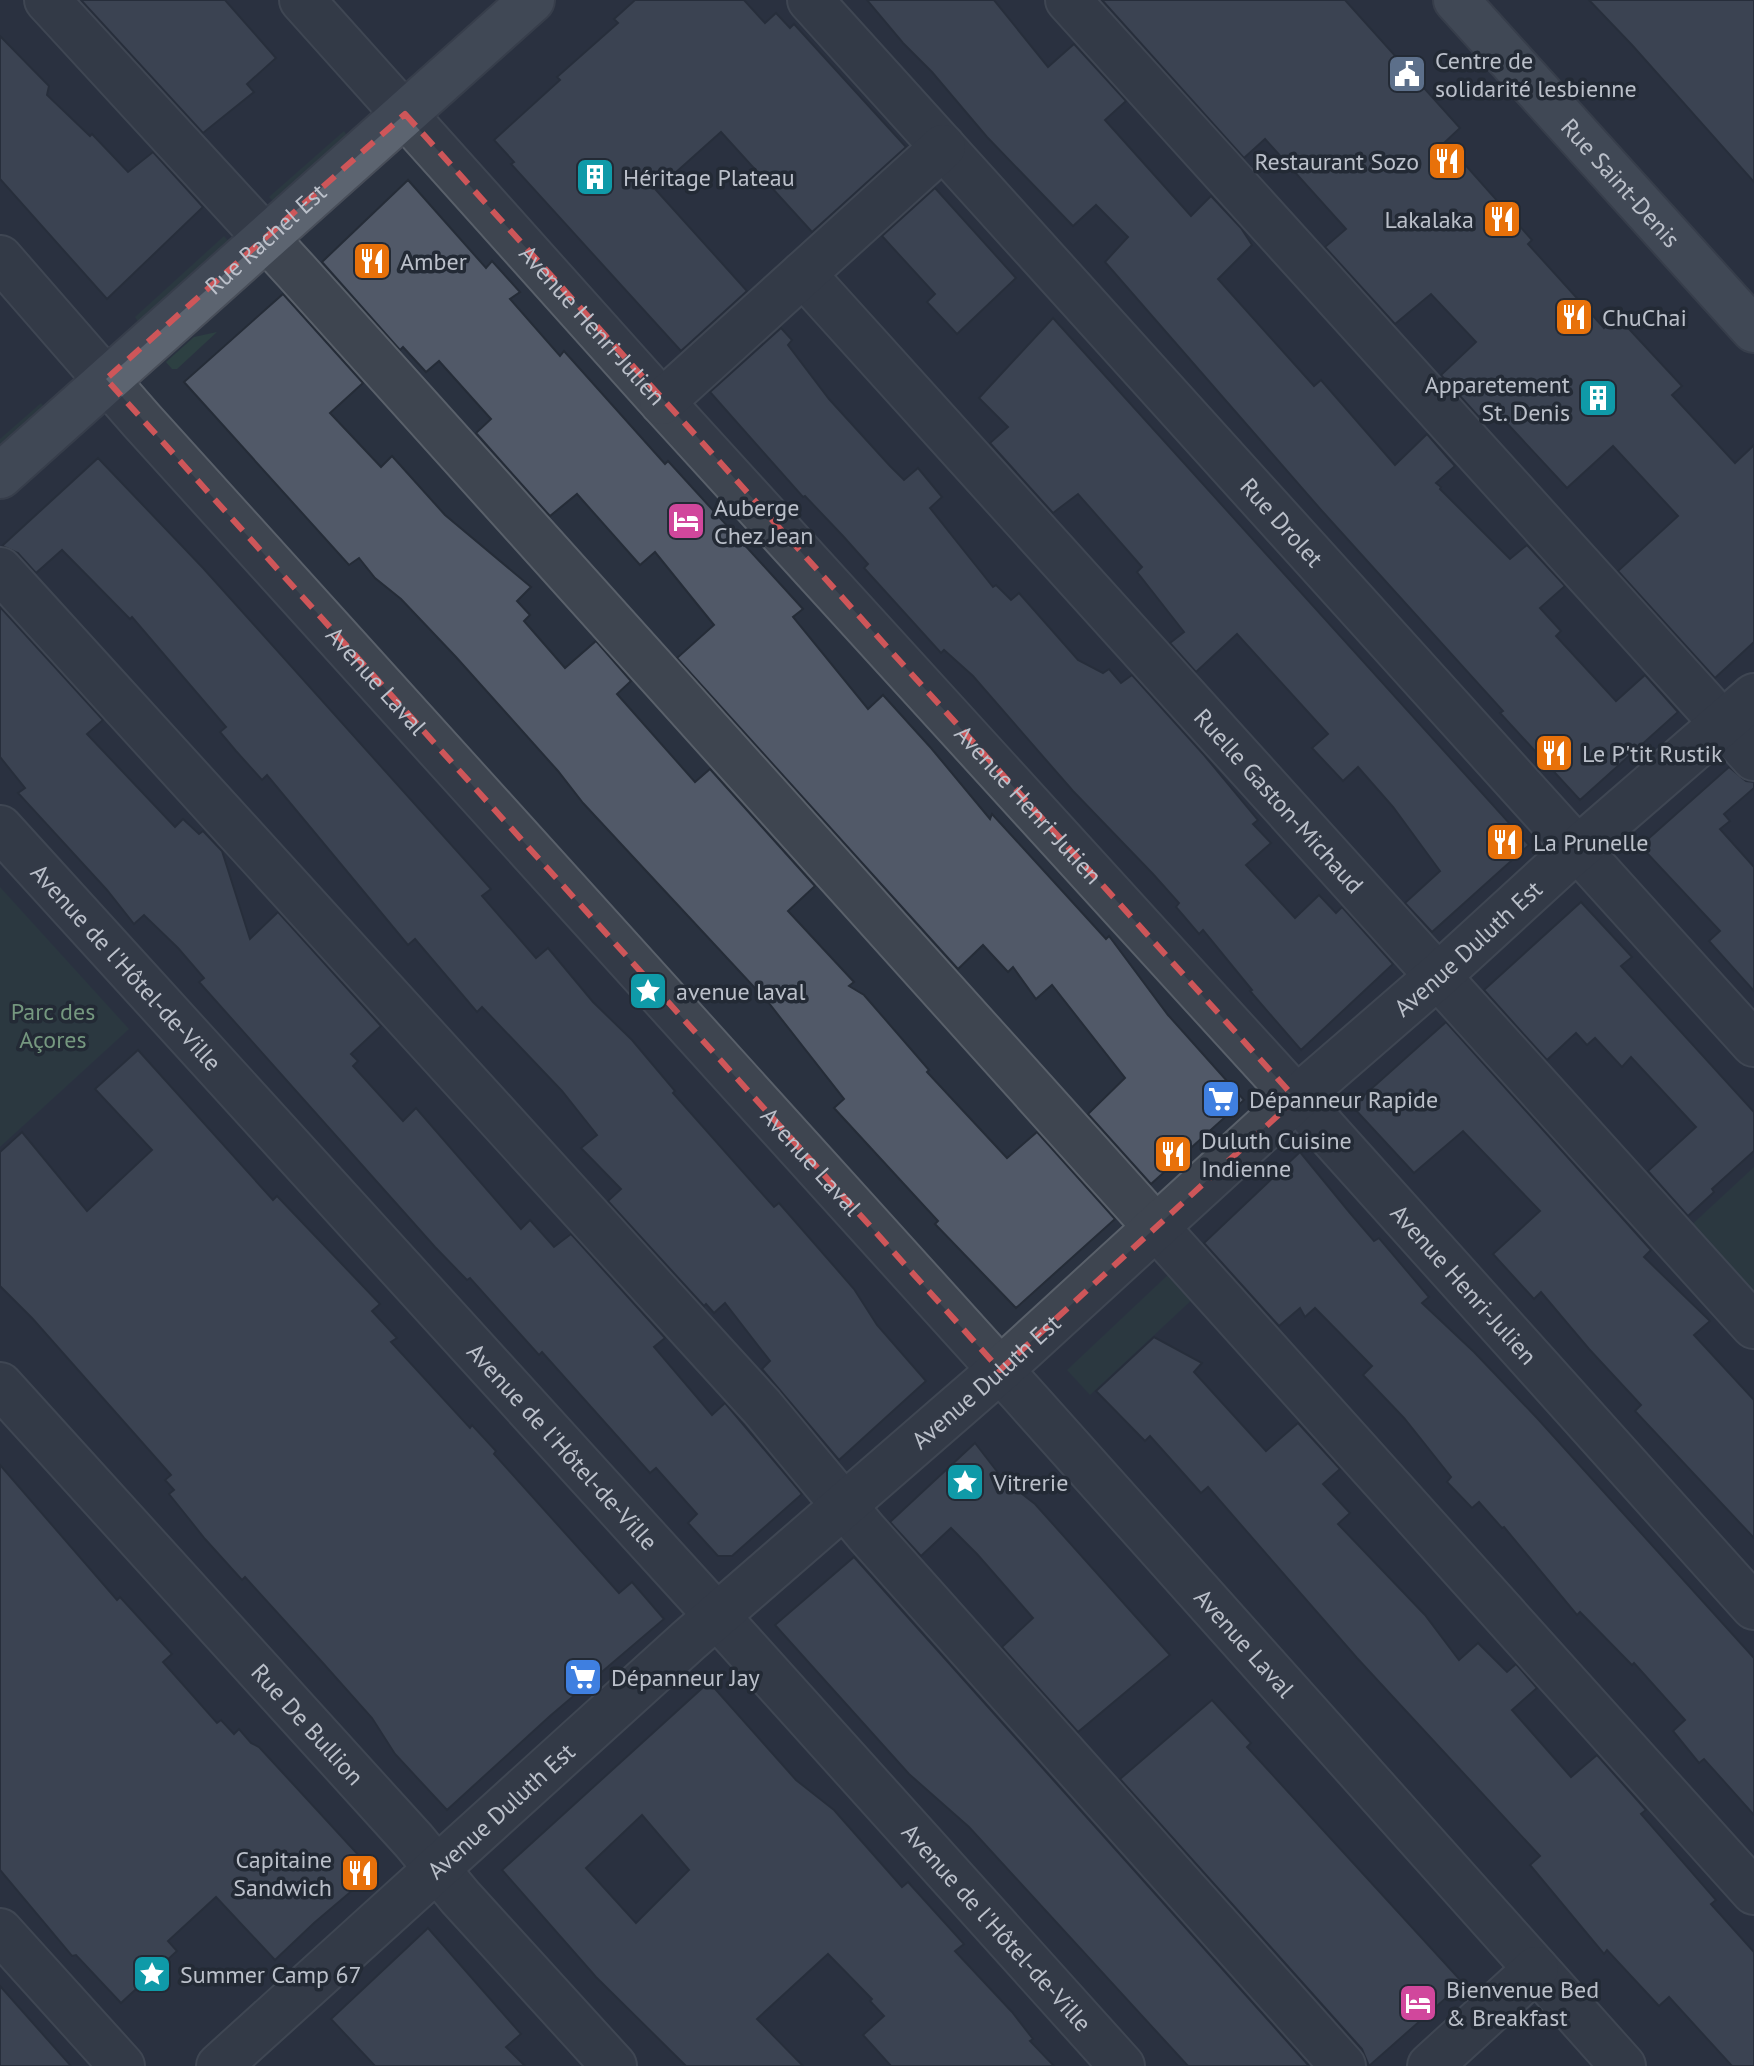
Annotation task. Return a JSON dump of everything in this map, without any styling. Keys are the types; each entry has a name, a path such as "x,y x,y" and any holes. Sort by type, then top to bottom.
{"main road":[{"name":"Rue Rachel Est","path":"0,476 532,0"},
{"name":"Rue Saint-Denis","path":"1456,0 1754,330"}],"street":[{"path":"47,0 1158,1227 1754,1892"},
{"name":"Avenue Henri-Julien","path":"302,0 1754,1607"},
{"name":"Rue Drolet","path":"810,0 1754,1044"},
{"path":"1068,0 1739,710 1754,758"},
{"path":"662,402 943,147"},
{"name":"Avenue Laval","path":"0,258 1623,2066"},
{"name":"Ruelle Gaston-Michaud","path":"803,274 1754,1326"},
{"path":"0,570 762,1407 866,1532 1343,2066"},
{"name":"Avenue Duluth Est","path":"219,2066 717,1615 1000,1370 1296,1099 1739,710"},
{"name":"Avenue de l'Hôtel-de-Ville","path":"0,828 717,1615 1122,2066"},
{"name":"Rue De Bullion","path":"0,1385 614,2066"},
{"path":"0,1931 122,2066"},
{"path":"1430,2066 1536,1969"}],"highlighted area":[{"path":"405,114 1296,1099 1000,1370 106,379"}],"green space":[{"path":"344,131 348,137 273,201 269,197"},
{"path":"224,236 230,243 139,323 135,317"},
{"path":"217,332 177,369 172,369 166,362 194,337"},
{"path":"41,403 45,408 0,449 0,439"},
{"name":"Parc des Açores","path":"0,887 129,1029 0,1147"},
{"path":"1754,1167 1754,1306 1686,1230"},
{"path":"1172,1271 1196,1296 1090,1395 1067,1370"}],"building":[{"path":"81,0 225,0 276,58 247,84 254,92 203,133"},
{"name":"Héritage Plateau","path":"635,0 744,0 765,23 776,13 790,28 794,24 906,147 812,232 721,132 656,190 747,291 681,351 511,164 514,162 494,140 560,80 557,77 618,23 614,19"},
{"path":"867,0 994,0 1048,67 1074,44 1126,101 1105,120 1191,216 1211,196 1241,228 1252,245 1218,279 1314,386 1321,380 1395,465 1427,434 1455,466 1436,483 1440,489 1510,559 1527,545 1565,586 1540,608 1561,631 1556,636 1616,701 1645,675 1678,712 1580,800 1105,262 1128,237 1096,205 1073,226 987,137"},
{"path":"1102,0 1345,0 1460,128 1445,142 1532,240 1528,244 1604,328 1617,316 1682,386 1672,395 1735,463 1754,445 1754,642 1715,678 1618,571 1678,516 1613,446 1567,488 1491,406 1479,417 1441,375 1476,342 1431,294 1395,324 1325,247 1346,229 1265,139 1244,158"},
{"path":"1589,0 1754,0 1754,182 1632,45"},
{"path":"0,36 49,86 47,95 90,136 92,134 128,172 153,152 203,207 107,299 0,179"},
{"path":"408,180 486,268 492,261 520,292 510,299 560,356 564,351 665,464 668,461 803,609 793,617 868,709 883,695 990,819 992,814 1106,939 1109,936 1168,1015 1244,1100 1151,1184 1088,1114 1125,1078 1052,985 1036,999 1013,967 1008,972 983,945 958,969 677,658 714,625 655,552 640,565 577,494 550,516 476,433 491,419 439,361 426,372 403,347 400,350 322,262"},
{"path":"935,188 1016,278 957,334 927,302 935,294 882,236"},
{"path":"283,294 363,383 330,413 381,467 392,456 445,515 531,587 517,601 530,615 524,621 565,668 596,641 631,681 617,694 695,782 710,769 815,886 788,911 854,982 849,986 864,995 929,1070 927,1072 1007,1158 1037,1132 1115,1219 1016,1308 935,1224 938,1221 834,1108 844,1099 768,1002 583,803 456,657 401,599 375,578 359,558 349,565 184,382"},
{"path":"1053,318 1529,845 1432,932 1405,903 1440,871 1393,807 1358,767 1343,781 1312,748 1328,734 1237,634 1196,672 1170,643 1184,632 1137,572 1142,567 1078,494 1053,513 990,443 1008,427 979,398"},
{"path":"781,328 792,340 788,345 829,399 890,466 904,480 918,468 942,497 930,508 993,587 996,585 1011,600 1019,593 1078,660 1103,673 1109,669 1121,683 1132,675 1204,755 1258,820 1253,824 1271,843 1246,865 1295,918 1319,895 1336,913 1342,907 1393,964 1301,1050 1203,930 1199,934 1176,907 1179,903 1153,874 1073,791 973,676 944,650 941,653 864,568 868,564 803,497 710,392"},
{"path":"98,458 203,568 491,889 482,896 536,958 548,948 593,1002 632,1040 675,1091 673,1093 774,1207 779,1203 854,1289 877,1325 926,1381 839,1460 762,1369 770,1361 725,1303 714,1313 706,1304 704,1306 608,1201 621,1189 581,1148 597,1135 562,1091 482,1007 477,1012 415,939 408,945 267,775 262,780 220,732 226,727 132,617 130,619 62,550 36,573 18,553 2,546"},
{"path":"0,607 103,720 87,734 175,827 183,819 199,834 203,831 222,851 250,939 278,912 381,1026 351,1054 358,1061 353,1066 403,1121 416,1108 521,1229 530,1220 554,1247 571,1234 665,1338 654,1347 712,1415 725,1403 802,1494 732,1556 718,1556 688,1523 697,1514 656,1468 650,1473 542,1352 539,1355 470,1278 467,1280 435,1247 199,982 204,978 178,948 144,915 134,924 18,793 25,788 0,757"},
{"path":"1729,767 1746,781 1754,782 1754,788 1724,814 1730,821 1720,829 1754,867 1754,991 1709,941 1720,931 1646,852 1648,839"},
{"path":"1581,902 1632,957 1621,966 1754,1112 1754,1151 1688,1216 1648,1171 1696,1127 1631,1057 1622,1067 1595,1038 1587,1045 1576,1033 1547,1060 1484,990"},
{"path":"1446,1022 1651,1250 1644,1257 1710,1321 1694,1335 1754,1400 1754,1538 1635,1411 1641,1405 1541,1292 1534,1299 1493,1254 1540,1211 1463,1131 1414,1173 1352,1106"},
{"path":"138,1050 273,1200 277,1196 380,1304 372,1311 397,1338 391,1342 470,1428 472,1425 496,1451 494,1454 619,1593 632,1582 664,1619 550,1716 447,1810 395,1754 372,1718 322,1662 245,1577 242,1580 205,1539 169,1494 174,1490 165,1480 171,1475 0,1286 0,1152 22,1132 87,1211 152,1150 95,1089"},
{"path":"1300,1152 1374,1241 1379,1238 1429,1297 1422,1303 1537,1418 1754,1658 1754,1815 1704,1759 1699,1763 1673,1731 1685,1720 1634,1663 1632,1665 1580,1612 1577,1615 1504,1527 1479,1502 1472,1508 1447,1482 1451,1477 1404,1418 1363,1375 1372,1366 1315,1308 1305,1317 1300,1308 1279,1326 1204,1243"},
{"path":"1154,1337 1202,1363 1194,1372 1266,1451 1298,1423 1340,1469 1323,1484 1350,1513 1338,1524 1425,1615 1459,1660 1478,1643 1507,1672 1516,1664 1537,1688 1512,1710 1571,1777 1597,1755 1646,1810 1641,1814 1716,1900 1711,1904 1754,1952 1754,2066 1732,2066 1669,1997 1659,2006 1607,1950 1604,1954 1530,1865 1540,1856 1357,1658 1208,1487 1201,1493 1150,1436 1145,1441 1096,1391"},
{"path":"975,1443 1003,1479 1035,1504 1170,1655 1078,1732 1002,1647 1033,1618 977,1554 951,1528 921,1556 890,1522"},
{"path":"0,1465 117,1600 120,1597 172,1654 163,1662 217,1723 221,1720 234,1734 239,1729 259,1747 374,1872 275,1960 216,1897 168,1941 177,1951 121,2003 76,1955 72,1956 0,1870"},
{"path":"854,1557 1309,2066 1188,2066 969,1827 909,1774 775,1625"},
{"path":"709,1682 796,1780 834,1810 902,1887 908,1882 964,1944 955,1951 1012,2012 1033,2039 1030,2041 1054,2066 891,2066 863,2035 884,2016 870,2001 872,1999 828,1954 757,2019 803,2066 686,2066 596,1977 502,1870","holes":["642,1815 689,1870 636,1923 586,1868"]},
{"path":"1212,1700 1251,1743 1247,1747 1463,1983 1369,2066 1362,2049 1120,1779"},
{"path":"428,1928 521,2034 506,2047 525,2066 375,2066 331,2019"},
{"path":"0,1986 71,2066 0,2066"}],"place":[{"name":"Centre de solidarité lesbienne","path":"1407,74"},
{"name":"Restaurant Sozo","path":"1447,161"},
{"name":"Héritage Plateau","path":"595,177"},
{"name":"Lakalaka","path":"1502,219"},
{"name":"Amber","path":"372,261"},
{"name":"ChuChai","path":"1574,317"},
{"name":"Apparetement St. Denis","path":"1598,398"},
{"name":"Auberge Chez Jean","path":"686,521"},
{"name":"Le P'tit Rustik","path":"1554,753"},
{"name":"La Prunelle","path":"1505,842"},
{"name":"avenue laval","path":"648,991"},
{"name":"Dépanneur Rapide","path":"1221,1099"},
{"name":"Duluth Cuisine Indienne","path":"1173,1154"},
{"name":"Vitrerie","path":"965,1482"},
{"name":"Dépanneur Jay","path":"583,1677"},
{"name":"Capitaine Sandwich","path":"360,1873"},
{"name":"Summer Camp 67","path":"152,1974"},
{"name":"Bienvenue Bed & Breakfast","path":"1418,2003"}]}
